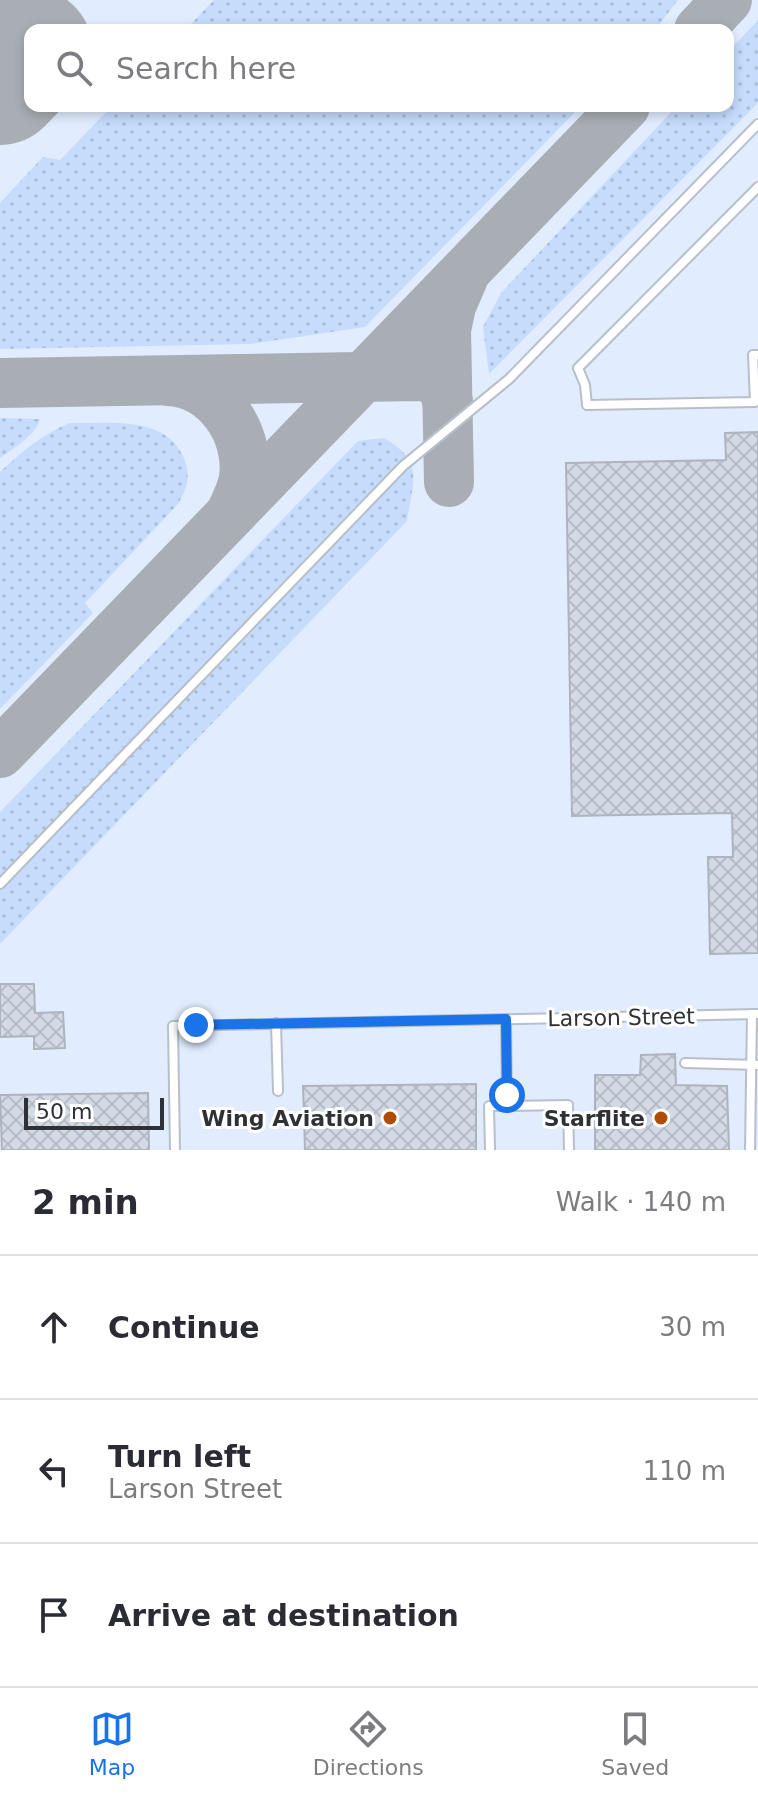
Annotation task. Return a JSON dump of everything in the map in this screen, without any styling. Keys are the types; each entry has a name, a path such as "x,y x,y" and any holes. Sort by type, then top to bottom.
{"lane":[{"path":"0,884 403,466 509,379 758,124"},
{"path":"758,187 578,368 585,385 587,405 755,402 753,355 758,355"},
{"path":"750,1150 755,1014"},
{"name":"Larson Street","path":"175,1150 173,1026 755,1014"},
{"path":"506,1019 507,1106"},
{"path":"276,1023 278,1091"},
{"path":"685,1063 755,1064"},
{"path":"490,1150 489,1106 568,1105 569,1150"}],"shaded area":[{"path":"0,0 758,0 758,1150 0,1150"},
{"path":"214,0 678,0 660,24 191,24"},
{"path":"758,20 758,103 489,374 483,327 501,293 671,112 734,112 734,46"},
{"path":"106,112 575,112 365,327 250,344 0,349 0,203 43,157 60,160"},
{"path":"0,418 40,419 29,436 0,458"},
{"path":"70,423 134,424 163,434 183,456 188,475 186,486 178,504 85,603 93,613 0,709 0,472 41,438"},
{"path":"384,438 406,455 411,464 413,483 407,521 0,944 0,812 358,441"}],"building":[{"path":"758,432 758,953 710,954 708,857 733,857 732,813 572,816 566,463 726,460 725,433"},
{"path":"0,984 34,984 35,1013 63,1012 65,1048 34,1049 34,1036 0,1037"},
{"name":"Starflite","path":"675,1054 676,1085 727,1086 729,1150 595,1150 595,1075 640,1075 641,1055"},
{"name":"Wing Aviation","path":"476,1084 476,1150 305,1150 303,1086"},
{"path":"148,1093 149,1150 2,1150 0,1095"}],"taxiway":[{"path":"705,24 727,0"},
{"path":"0,753 619,112"},
{"path":"449,482 446,330 451,306 463,278"},
{"path":"0,383 419,376 439,383 448,402"},
{"path":"168,381 185,384 215,400 235,428 241,444 244,478 231,513"}],"runway":[{"path":"0,82 24,57"}],"place":[{"name":"Wing Aviation","path":"390,1118"},
{"name":"Starflite","path":"661,1118"}],"route":[{"path":"196,1025 506,1019 507,1095"}]}
